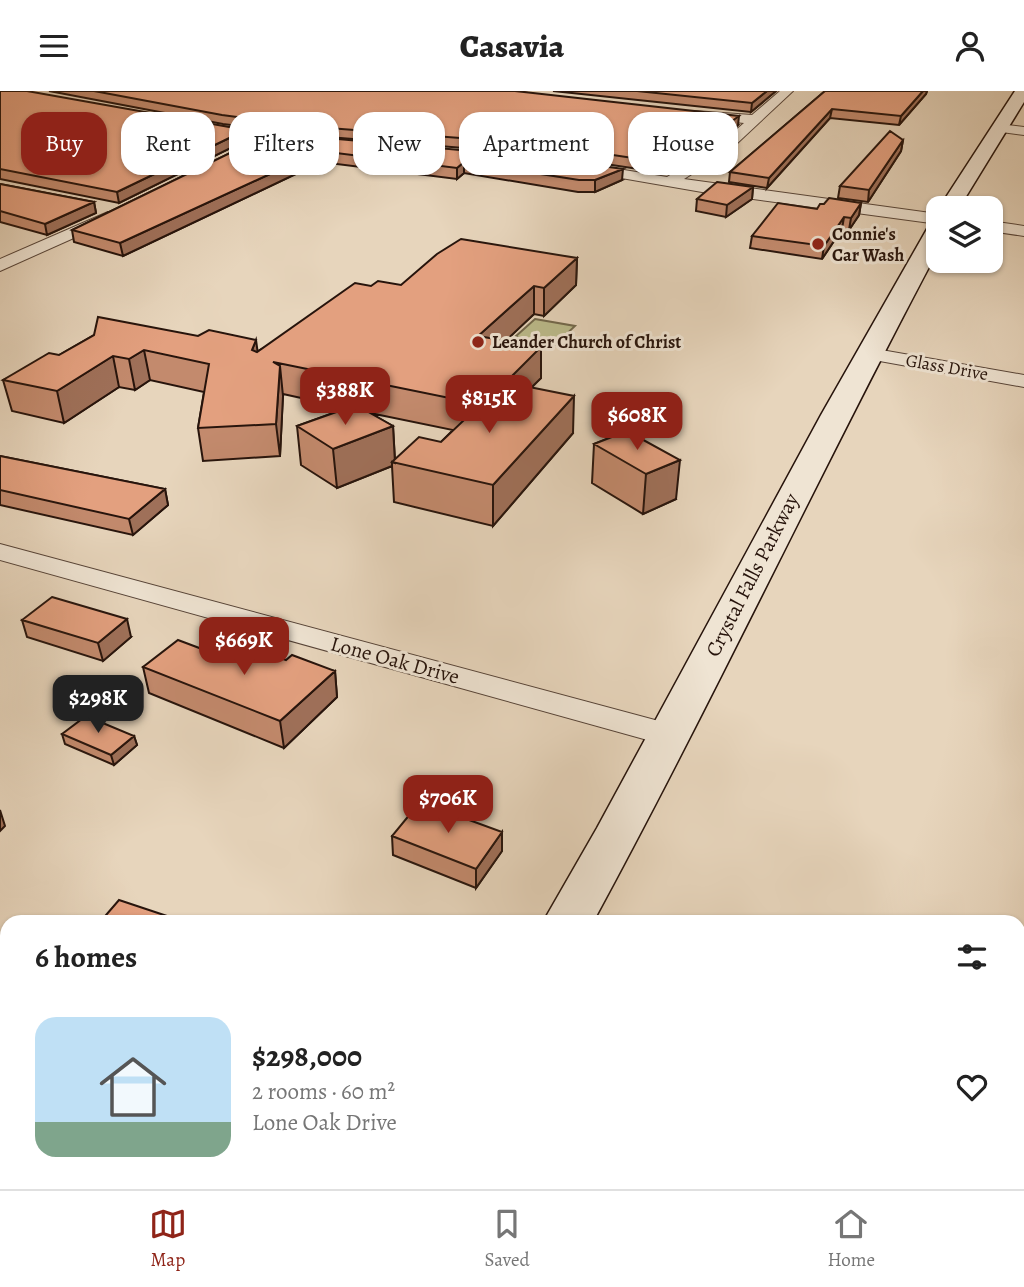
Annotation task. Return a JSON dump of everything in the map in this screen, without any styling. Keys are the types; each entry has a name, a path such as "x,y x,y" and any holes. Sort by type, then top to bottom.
{"main road":[{"path":"956,196 1023,91"},
{"name":"Crystal Falls Parkway","path":"572,915 669,735 793,495 926,251"}],"street":[{"path":"671,181 726,146 787,91"},
{"path":"738,118 757,120"},
{"path":"999,128 1024,131"},
{"path":"614,172 926,217"},
{"path":"0,266 121,211 89,205"},
{"path":"1003,228 1024,231"},
{"name":"Glass Drive","path":"870,353 1024,381"},
{"name":"Lone Oak Drive","path":"0,552 669,735"}],"green space":[{"path":"535,319 575,326 555,345 515,337"}],"building":[{"path":"0,91 27,91 145,112 121,112 121,175 152,175 117,192 31,175 107,175 107,112 21,112 21,173 0,169"},
{"path":"94,91 515,91 703,112 628,112 628,157 614,155 614,112 459,112 459,138 445,137 445,112 353,112 353,130 339,129 339,112 229,112 229,116"},
{"path":"637,91 767,91 752,103"},
{"path":"825,91 923,91 901,116 832,109 769,178 738,173 738,165"},
{"path":"215,124 229,127 229,138 215,145"},
{"path":"890,131 903,140 869,190 840,186"},
{"path":"339,139 353,140 353,155 339,153"},
{"path":"445,149 459,150 457,168 445,167"},
{"path":"229,153 229,175 268,175 120,243 72,230 185,175 215,175 215,160"},
{"path":"547,175 608,175 595,180"},
{"path":"717,182 753,187 727,205 697,199"},
{"path":"0,184 94,202 45,224 0,211"},
{"path":"829,198 861,203 851,218 844,217 824,246 752,236 778,203 817,209"},
{"path":"461,239 577,258 544,288 534,286 478,336 541,347 492,393 469,402 273,362 280,366 276,424 198,428 209,364 144,350 129,359 113,356 57,391 3,380 49,353 59,355 94,335 98,317 198,336 209,330 256,340 252,350 257,352 355,283 371,286 378,281 401,285 437,254"},
{"path":"504,382 574,396 493,485 392,462 419,437 441,442"},
{"path":"356,405 393,426 333,449 297,426"},
{"path":"627,431 680,460 646,474 594,444"},
{"path":"0,456 165,489 129,519 0,490"},
{"path":"52,597 127,619 98,643 22,620"},
{"path":"178,640 234,661 251,647 286,660 292,655 335,671 280,721 143,667"},
{"path":"86,716 134,736 111,755 62,734"},
{"path":"420,802 502,832 476,869 392,836"},
{"path":"119,900 164,915 106,915"}],"place":[{"name":"Connie's Car Wash","path":"818,244"},
{"name":"Leander Church of Christ","path":"478,342"}]}
